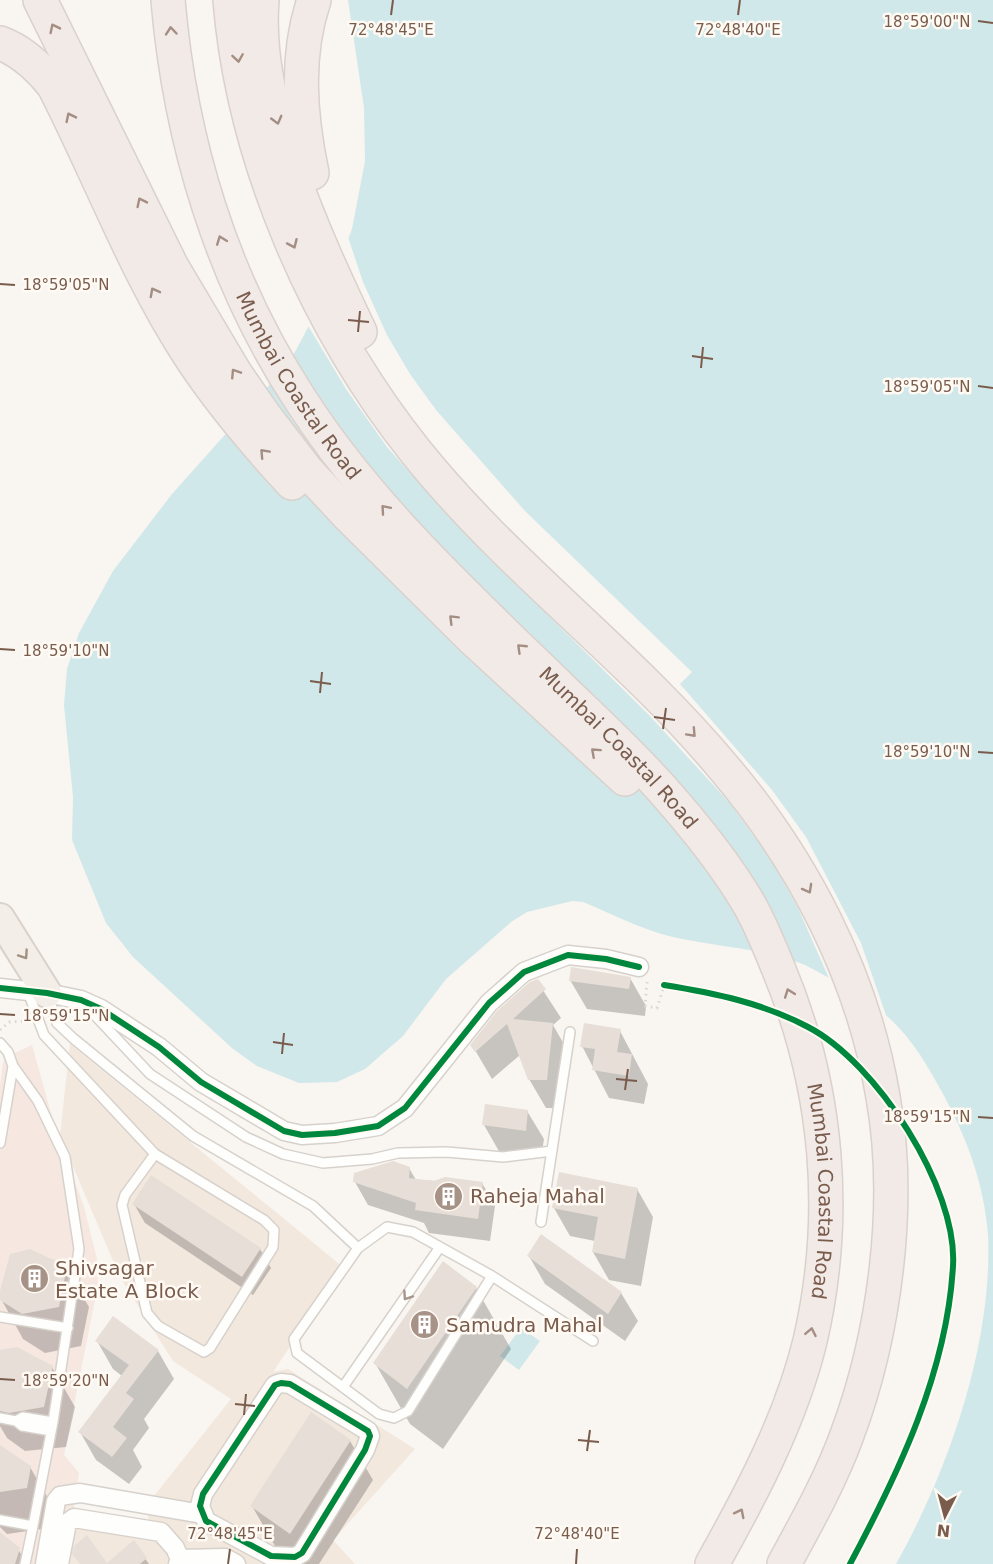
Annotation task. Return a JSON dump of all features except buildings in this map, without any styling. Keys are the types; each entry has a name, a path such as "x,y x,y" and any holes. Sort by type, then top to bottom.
{"highway":[{"path":"40,0 172,267 235,373 307,471 404,571 580,739 719,859"},
{"name":"Mumbai Coastal Road","path":"168,0 180,94 192,150 213,219 240,289 268,348 302,402 353,472 405,532 630,755 661,788 719,859 755,915 787,988 806,1042 822,1126 827,1182 826,1233 820,1287 810,1341 796,1386 760,1472 712,1564"},
{"path":"230,0 243,89 264,167 288,232 317,297 366,381 415,450 481,527 666,704"},
{"path":"262,0 264,65 276,119 297,187 333,276 362,336 402,400 454,469 622,646 666,704 738,786 774,832 809,890 845,965 865,1022 884,1097 890,1162 888,1241 880,1307 868,1371 847,1436 823,1491 784,1564"},
{"path":"314,0 302,65 301,99 304,135 314,180 362,336"},
{"path":"0,43 23,55 41,70 54,86 171,324 197,366 248,436 323,512 355,538 404,571"}],"main road":[{"path":"0,918 37,992"}],"street":[{"path":"0,988 81,1000 118,1019 159,1047 201,1082 284,1131 302,1135 378,1126 405,1108 489,1003 524,972 568,955 606,959 639,967"},
{"path":"290,1384 368,1431 370,1436 365,1450 302,1553 296,1557 271,1556 206,1521 202,1514 200,1506 203,1494 274,1385 290,1384"},
{"path":"45,1564 56,1501 60,1496 80,1493 202,1514"},
{"path":"59,1564 67,1523 74,1518 161,1532 175,1548 179,1562 225,1558 236,1564"}],"lane":[{"path":"37,992 38,1020 44,1035 59,1055 154,1154 264,1220 274,1230 273,1247 210,1348 204,1352 158,1326 147,1313 122,1205 125,1195 154,1154"},
{"path":"37,992 57,1023 74,1039 193,1136 313,1206 358,1248"},
{"path":"81,1000 150,1074 246,1137 283,1154 323,1163 408,1153 503,1156 552,1151"},
{"path":"541,1222 570,1032"},
{"path":"0,1043 38,1101 66,1157 79,1249 52,1426 25,1564"},
{"path":"0,1143 13,1066"},
{"path":"492,1276 408,1411 394,1418 379,1414 297,1353 294,1339 358,1248 387,1227 413,1232 492,1276 593,1341"},
{"path":"343,1387 440,1247"},
{"path":"0,1317 68,1328"},
{"path":"0,1418 16,1421 22,1426 52,1426"},
{"path":"0,1520 33,1526"}],"path":[{"path":"639,967 648,968 645,1006 657,1008 664,985 675,987"},
{"path":"0,1030 9,1022 38,1020"}],"shaded area":[{"path":"70,1044 343,1267 273,1372 288,1369 415,1449 333,1540 355,1564 63,1564 71,1526 149,1521 146,1506 231,1399 173,1361 120,1277 60,1136"},
{"path":"32,1045 54,1124 84,1207 97,1259 98,1285 64,1455 79,1473 65,1564 0,1564 0,1085 3,1062 8,1056"}],"water":[{"path":"348,0 993,0 993,1564 896,1564 933,1488 964,1405 983,1318 988,1276 988,1234 978,1179 967,1144 952,1111 913,1044 876,1007 805,965 788,959 665,935 583,902 572,901 527,912 511,922 446,979 403,1036 365,1069 337,1082 299,1083 257,1066 233,1049 133,957 106,923 72,840 73,797 64,705 67,669 79,633 113,571 172,494 289,363 326,294 352,229 365,161 364,108"},
{"path":"521,1328 540,1341 519,1370 500,1356"}],"pier":[{"path":"347,234 363,282 387,335 410,374 436,410 525,511 692,672 680,684 772,790 806,837 861,943 888,1021 831,983 798,908 770,858 728,801 649,715 452,520 387,447 346,389 307,324 323,293"}],"cycle path":[{"path":"0,988 47,993 81,1000 101,1009 159,1047 201,1082 284,1131 302,1135 335,1133 378,1126 405,1108 489,1003 524,972 568,955 606,959 639,967"},
{"path":"664,985 720,995 774,1011 808,1027 834,1044 860,1068 885,1097 908,1130 927,1165 942,1201 951,1235 953,1266 949,1305 941,1344 931,1383 903,1457 850,1564"},
{"path":"281,1383 290,1384 368,1431 370,1436 365,1450 302,1553 295,1557 271,1556 206,1521 200,1506 203,1494 275,1385 281,1383"}],"place":[{"name":"Raheja Mahal","path":"449,1196"},
{"name":"Shivsagar Estate A Block","path":"34,1279"},
{"name":"Samudra Mahal","path":"425,1325"}]}
